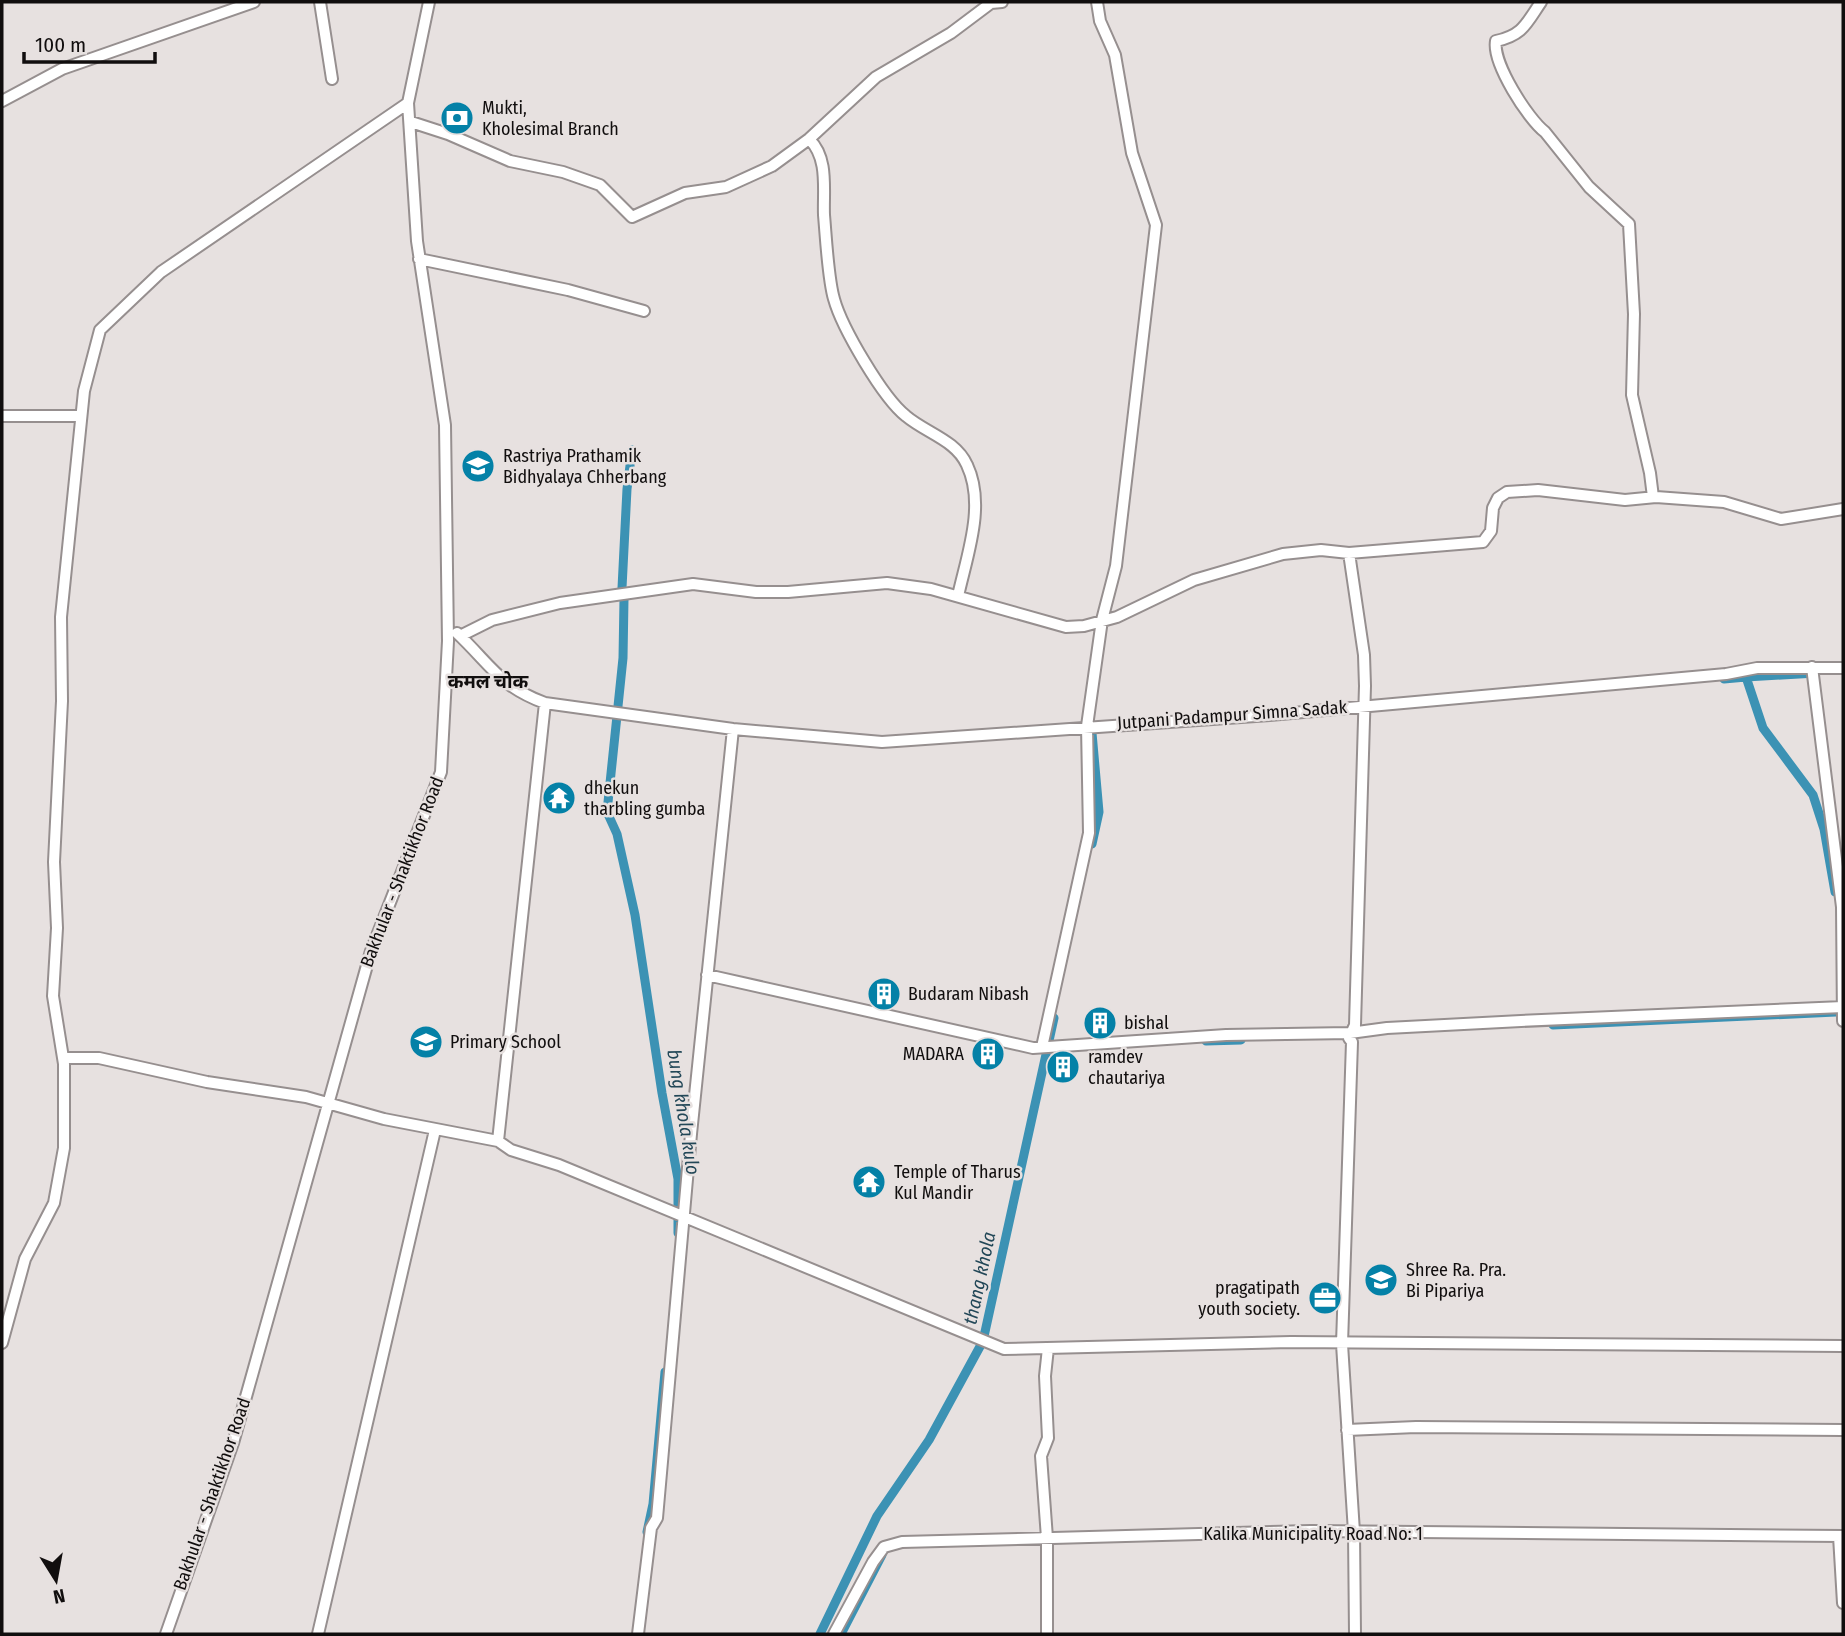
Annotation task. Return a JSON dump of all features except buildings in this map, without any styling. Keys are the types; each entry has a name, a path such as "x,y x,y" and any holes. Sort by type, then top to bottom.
{"street":[{"path":"2,101 62,69 254,2"},
{"path":"320,2 332,79"},
{"name":"Bakhular - Shaktikhor Road","path":"166,1634 233,1443 371,951 441,772 447,624 445,425 419,259 408,103 429,2"},
{"path":"411,122 448,134 510,161 563,172 600,185 632,217 685,193 726,187 772,166 809,139 876,77 951,33 991,3 1002,2"},
{"path":"1048,1046 1089,833 1087,726 1102,620 1116,566 1156,225 1132,153 1115,55 1100,21 1097,2"},
{"path":"1541,2 1522,31 1512,38 1496,41 1494,48 1500,65 1534,123 1545,132 1602,201 1629,224 1634,314 1632,395 1653,497"},
{"path":"2,1343 25,1259 54,1203 64,1148 64,1058 53,996 57,928 54,862 62,701 61,617 84,391 100,330 161,272 408,103"},
{"path":"809,139 816,145 827,187 824,212 834,299 856,352 904,415 955,447 968,465 975,496 974,524 958,596"},
{"path":"419,259 568,290 644,311"},
{"path":"2,416 82,416"},
{"path":"460,636 492,620 560,603 693,584 788,593 887,583 958,596 1023,617 1066,627 1117,617 1194,579 1242,564 1321,550 1349,553 1483,542 1491,531 1493,508 1498,498 1507,492 1538,490 1625,499 1653,497 1724,502 1781,519 1843,509"},
{"path":"1349,553 1364,655 1355,1025 1349,1035"},
{"name":"Jutpani Padampur Simna Sadak","path":"447,624 492,671 518,693 545,703 733,729 882,742 1270,715 1712,675 1757,668 1843,668"},
{"path":"707,975 1014,1045 1048,1046 1226,1035 1349,1035 1387,1028 1842,1012 1842,907 1812,667"},
{"path":"498,1141 545,703"},
{"path":"638,1634 651,1528 657,1518 681,1216 733,729"},
{"path":"1831,820 1843,819"},
{"path":"1349,1035 1352,1042 1352,1075 1342,1344 1354,1532 1355,1634"},
{"path":"64,1058 99,1058 206,1082 327,1102 435,1130 498,1141 511,1150 558,1165 957,1332 976,1336 1004,1349 1291,1342 1843,1346"},
{"path":"318,1634 355,1487 435,1130"},
{"path":"1047,1634 1047,1538 1041,1456 1048,1438 1045,1376 1048,1348"},
{"path":"1347,1430 1416,1427 1843,1430"},
{"name":"Kalika Municipality Road No: 1","path":"834,1634 884,1547 902,1542 1354,1532 1841,1536"},
{"path":"1841,1536 1843,1602"}],"waterway":[{"name":"bung khola kulo","path":"622,588 627,489 632,450"},
{"name":"bung khola kulo","path":"624,599 623,658 607,812 617,834 635,915 678,1179 678,1233"},
{"path":"1816,673 1746,677 1763,728 1813,795 1824,829 1835,892"},
{"path":"1724,679 1746,677"},
{"name":"thang khola","path":"1092,733 1099,812 1092,844"},
{"path":"1553,1025 1836,1012"},
{"name":"thang khola","path":"820,1634 877,1516 929,1440 983,1341 1054,1018"},
{"path":"1206,1041 1241,1040"},
{"name":"bung khola kulo","path":"647,1532 653,1504 665,1372"},
{"path":"841,1634 882,1555"}],"place":[{"name":"Mukti, Kholesimal Branch","path":"457,118"},
{"name":"Rastriya Prathamik Bidhyalaya Chherbang","path":"478,466"},
{"name":"dhekun tharbling gumba","path":"559,798"},
{"name":"Budaram Nibash","path":"884,994"},
{"name":"bishal","path":"1100,1023"},
{"name":"Primary School","path":"426,1042"},
{"name":"MADARA","path":"988,1054"},
{"name":"ramdev chautariya","path":"1063,1067"},
{"name":"Temple of Tharus Kul Mandir","path":"869,1182"},
{"name":"Shree Ra. Pra. Bi Pipariya","path":"1381,1280"},
{"name":"pragatipath youth society.","path":"1325,1298"}],"district":[{"name":"कमल चोक","path":"488,681"}]}
